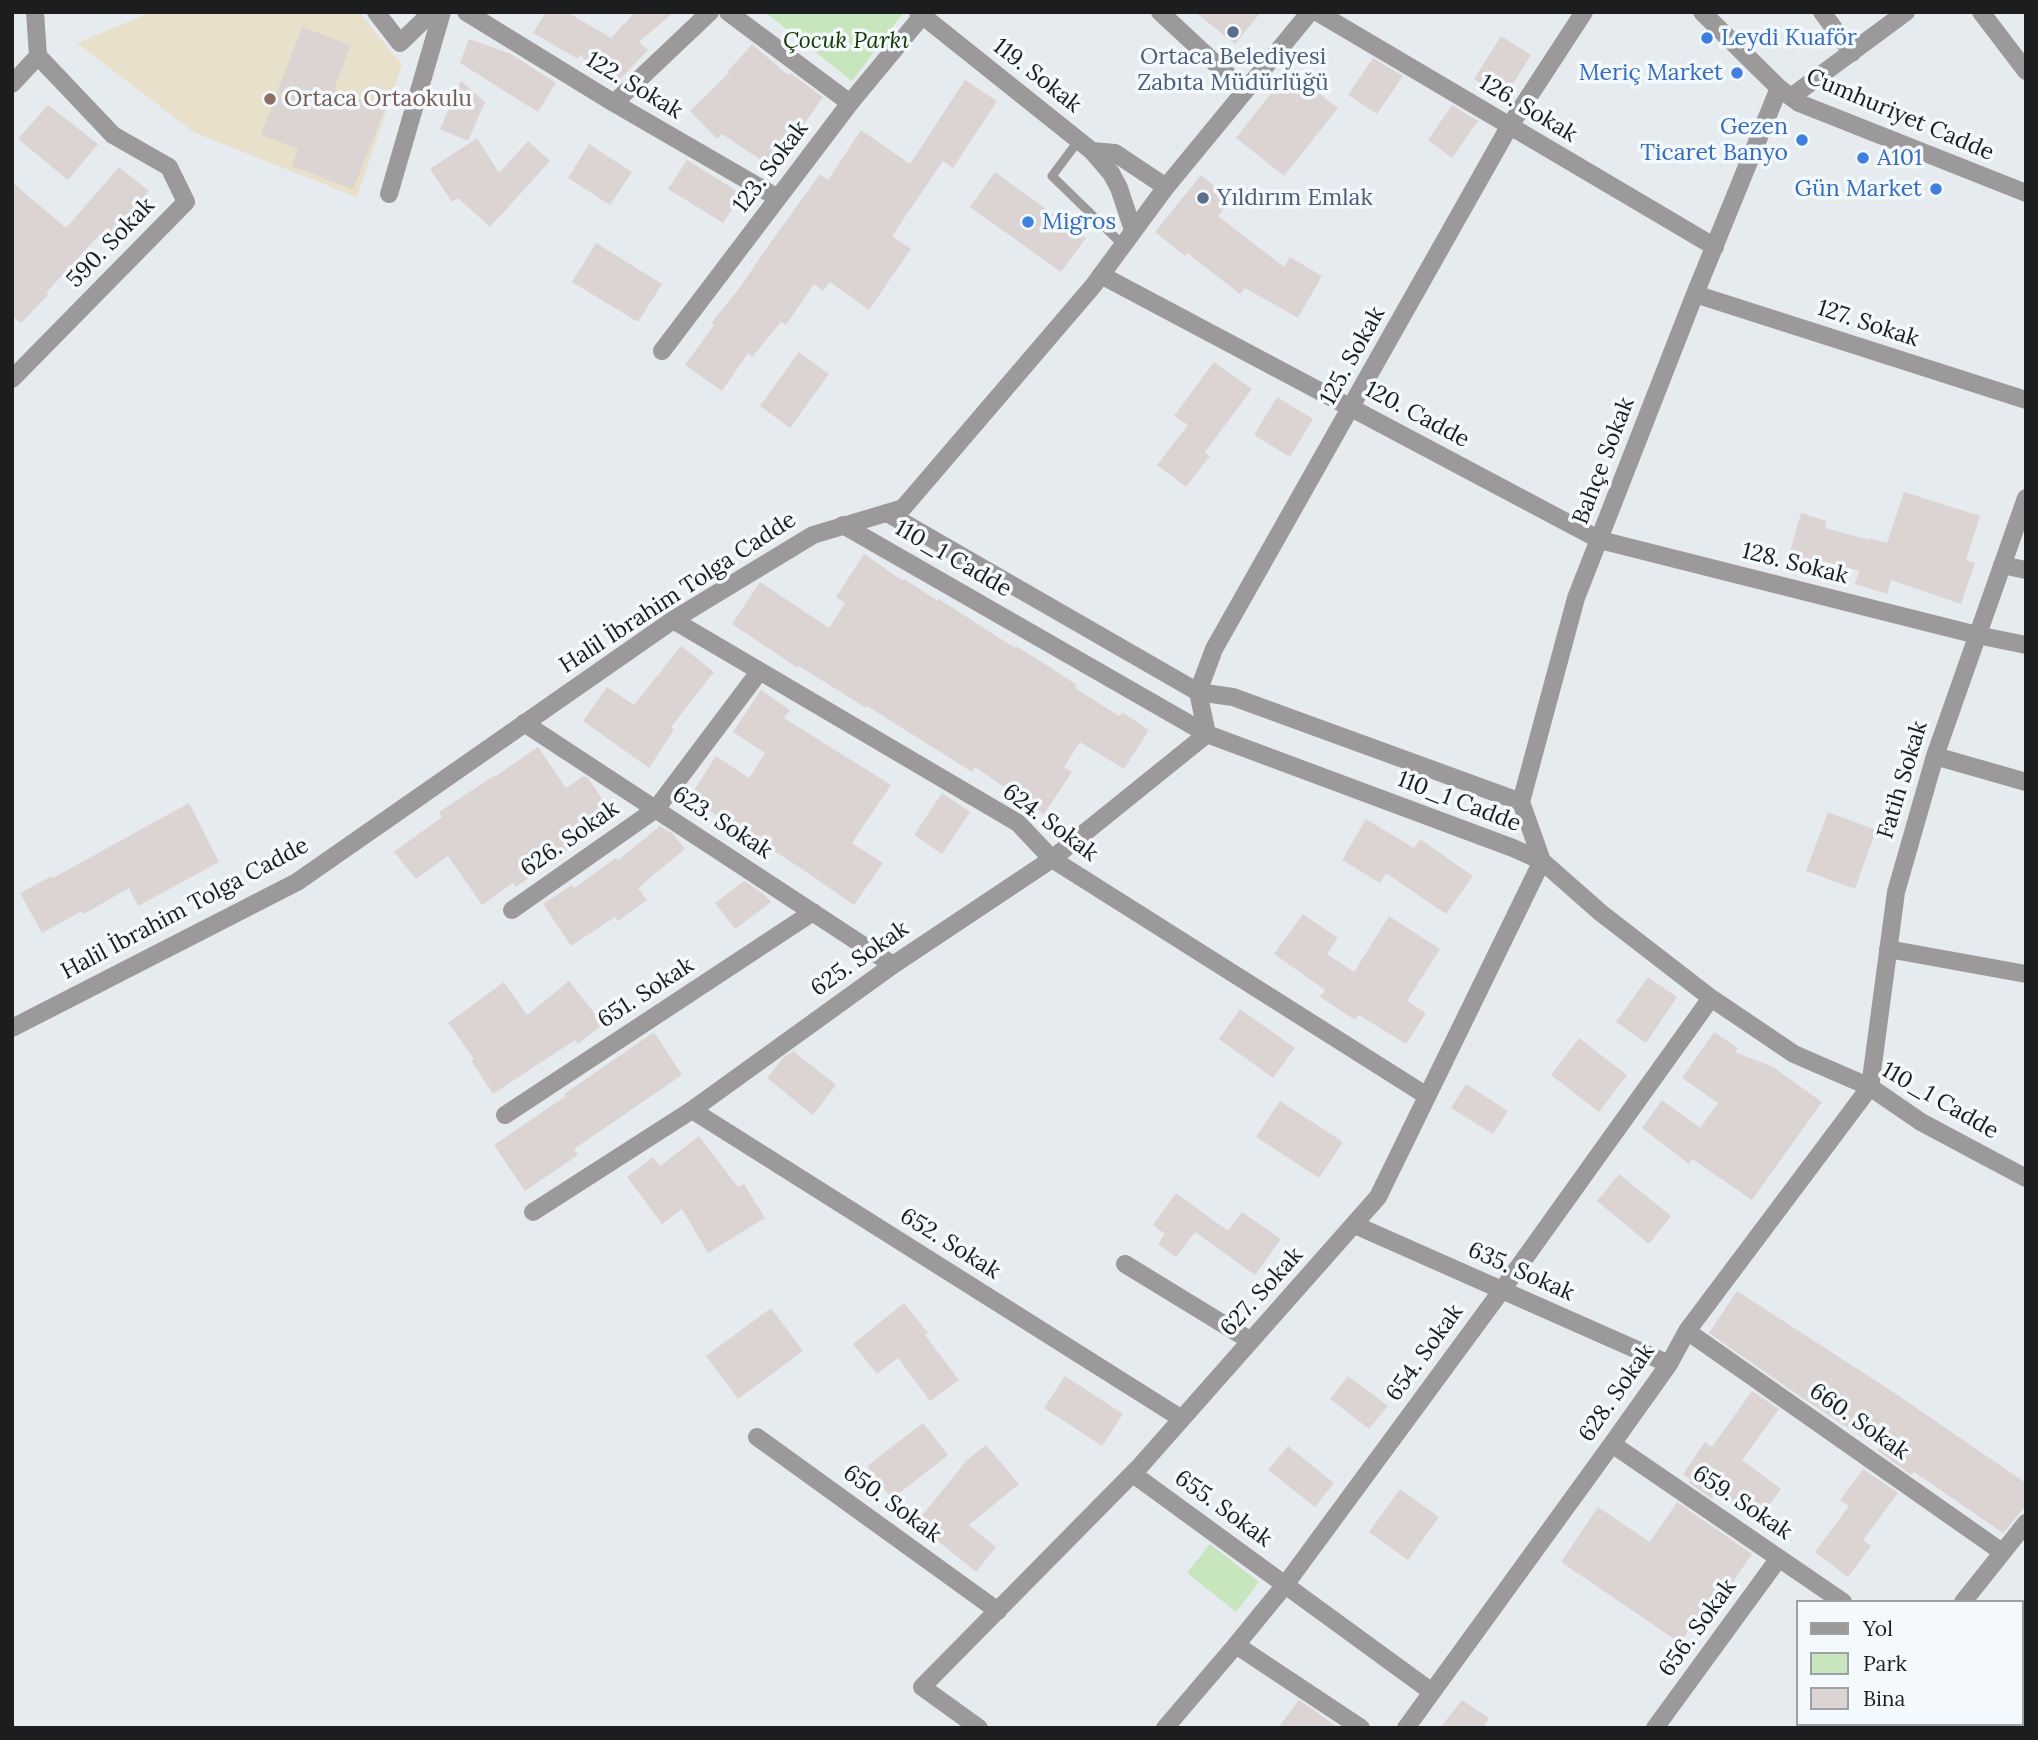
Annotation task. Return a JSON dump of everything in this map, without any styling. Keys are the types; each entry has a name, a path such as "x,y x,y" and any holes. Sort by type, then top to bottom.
{"street":[{"path":"12,84 38,57 35,12"},
{"path":"376,12 400,43 432,12"},
{"path":"389,194 442,12"},
{"name":"122. Sokak","path":"466,12 614,103 778,198"},
{"path":"614,103 710,12"},
{"path":"728,12 850,103"},
{"path":"1160,12 1245,91"},
{"name":"Halil İbrahim Tolga Cadde","path":"12,1028 297,882 673,620 813,535 903,508 1101,275 1166,187 1310,12"},
{"name":"126. Sokak","path":"1317,12 1714,247"},
{"name":"125. Sokak","path":"1198,692 1214,649 1509,127 1584,12"},
{"name":"Cumhuriyet Cadde","path":"1702,12 1785,93 1799,103 2026,193"},
{"path":"1822,12 1852,53"},
{"path":"1981,12 2026,71"},
{"name":"123. Sokak","path":"662,351 920,14"},
{"name":"119. Sokak","path":"920,14 1085,146"},
{"path":"1785,93 1852,53 1898,15"},
{"name":"590. Sokak","path":"12,379 186,202 169,167 113,135 38,57"},
{"name":"Bahçe Sokak","path":"1521,802 1576,598 1714,247 1785,93"},
{"path":"1085,146 1115,153 1166,187"},
{"path":"1085,146 1111,173 1115,181 1128,238"},
{"name":"120. Cadde","path":"1101,275 1600,540"},
{"name":"127. Sokak","path":"1695,294 2026,400"},
{"name":"Fatih Sokak","path":"1870,1087 1896,892 1934,755 2026,498"},
{"name":"110_1 Cadde","path":"887,513 1198,692 1233,697 1521,802"},
{"name":"110_1 Cadde","path":"843,525 1207,734 1513,848 1542,862 1601,913 1711,998 1794,1054 1870,1087 1921,1122 2026,1178"},
{"name":"128. Sokak","path":"1600,540 2026,645"},
{"path":"2002,565 2026,570"},
{"name":"624. Sokak","path":"673,620 1017,823 1052,859 1427,1096"},
{"name":"626. Sokak","path":"512,910 656,809 759,672"},
{"path":"1198,692 1207,734"},
{"name":"623. Sokak","path":"524,723 893,965"},
{"name":"625. Sokak","path":"533,1212 692,1110 893,965 1052,859 1207,734"},
{"path":"1934,755 2026,782"},
{"path":"1521,802 1542,862"},
{"name":"627. Sokak","path":"979,1728 922,1687 1133,1474 1378,1197 1542,862"},
{"name":"651. Sokak","path":"505,1115 813,912"},
{"path":"1888,949 2026,974"},
{"name":"654. Sokak","path":"1165,1728 1284,1585 1502,1290 1711,998"},
{"name":"628. Sokak","path":"1406,1728 1669,1364 1687,1331 1870,1087"},
{"name":"652. Sokak","path":"692,1110 1182,1419"},
{"name":"635. Sokak","path":"1354,1225 1669,1364"},
{"path":"1125,1264 1251,1341"},
{"name":"660. Sokak","path":"1687,1331 2002,1552"},
{"name":"650. Sokak","path":"757,1437 998,1611"},
{"name":"659. Sokak","path":"1612,1444 1840,1600"},
{"name":"655. Sokak","path":"1133,1474 1432,1692"},
{"path":"1965,1600 2026,1523"},
{"name":"656. Sokak","path":"1656,1728 1779,1558"},
{"path":"1236,1645 1361,1728"}],"lane":[{"path":"1085,146 1052,176 1128,238"}],"shaded area":[{"name":"Ortaca Ortaokulu","path":"152,12 359,12 402,65 357,197 195,133 77,43"}],"green space":[{"name":"Çocuk Parkı","path":"765,12 904,12 852,81"},
{"path":"1210,1544 1259,1582 1236,1612 1187,1573"}],"building":[{"path":"546,12 567,12 611,38 635,12 674,12 639,42 648,50 613,87 580,55 578,59 533,33"},
{"name":"Ortaca Belediyesi Zabıta Müdürlüğü","path":"1195,12 1261,12 1235,44"},
{"path":"302,27 351,45 334,89 385,109 353,189 292,166 298,149 261,135"},
{"path":"1501,36 1531,55 1504,98 1474,79"},
{"path":"469,39 511,54 556,83 538,112 460,63"},
{"path":"752,44 788,75 790,73 823,97 773,168 722,134 717,139 690,111 729,73 727,72"},
{"path":"1373,58 1403,76 1377,114 1348,95"},
{"path":"1289,70 1338,108 1284,176 1236,138"},
{"path":"965,80 997,101 953,168 943,161 892,236 911,249 869,310 830,282 823,291 814,284 786,325 781,322 752,357 748,353 722,391 685,365 714,325 711,323 738,290 820,174 828,180 861,130 910,164"},
{"path":"461,81 485,102 468,141 440,129"},
{"path":"48,105 98,144 68,180 18,139"},
{"path":"1452,105 1478,121 1452,158 1428,140"},
{"path":"477,138 499,173 528,141 550,161 490,227 458,198 452,202 430,169"},
{"path":"589,144 632,172 610,205 568,178"},
{"path":"687,160 742,194 723,223 668,189"},
{"path":"119,167 149,191 107,240 100,234 21,323 12,316 12,182 66,228"},
{"name":"Migros","path":"995,172 1086,238 1061,272 970,207"},
{"path":"1201,175 1231,200 1218,216 1284,267 1290,257 1322,276 1298,318 1245,288 1240,294 1155,232"},
{"path":"596,243 662,284 638,322 572,282"},
{"path":"799,352 829,374 790,428 760,406"},
{"path":"1214,362 1252,389 1205,452 1210,456 1186,487 1157,465 1188,425 1174,416"},
{"path":"1277,397 1313,419 1290,457 1254,435"},
{"path":"1904,492 1980,516 1966,560 1975,563 1961,604 1891,580 1887,594 1855,584 1859,571 1816,559 1815,562 1789,555 1801,513 1827,521 1825,528 1887,543"},
{"path":"864,554 903,581 904,579 938,601 939,599 1048,666 1077,685 1075,688 1119,716 1122,712 1149,730 1124,769 1080,742 1064,767 1072,772 1044,814 975,767 972,772 867,706 866,708 799,666 798,668 732,624 760,582 829,628 845,603 836,597"},
{"path":"681,646 714,672 671,727 674,730 649,768 583,721 607,687 634,705"},
{"path":"761,690 790,710 784,718 891,785 852,843 883,863 854,905 787,859 689,798 716,756 749,778 765,753 733,732"},
{"path":"538,747 566,788 584,776 588,778 611,812 573,838 577,843 541,869 516,887 513,883 482,905 448,856 416,879 394,852 442,817 439,812"},
{"path":"942,793 970,812 942,854 914,835"},
{"path":"189,803 219,862 138,906 129,888 84,914 82,911 42,933 20,893 52,876 53,878"},
{"path":"1828,812 1876,830 1855,889 1806,871"},
{"path":"1366,819 1414,848 1420,839 1473,876 1446,914 1386,873 1380,883 1342,860"},
{"path":"660,826 673,834 685,849 638,888 647,900 618,921 615,917 571,946 543,904 572,885 574,888 616,858 618,860"},
{"path":"744,881 771,902 735,929 715,903"},
{"path":"1303,914 1338,938 1327,954 1354,972 1389,916 1440,949 1407,1001 1426,1013 1406,1044 1359,1015 1355,1020 1320,997 1325,990 1274,954"},
{"path":"1648,977 1677,997 1646,1043 1616,1022"},
{"path":"569,981 603,1024 578,1044 575,1040 493,1094 471,1061 474,1059 448,1023 504,982 527,1015"},
{"path":"1240,1009 1295,1048 1273,1078 1219,1039"},
{"path":"654,1032 682,1075 574,1149 578,1155 525,1191 494,1145"},
{"path":"1714,1032 1738,1048 1735,1052 1773,1067 1822,1102 1752,1200 1692,1159 1689,1164 1642,1128 1662,1100 1700,1128 1718,1103 1682,1078"},
{"path":"1579,1038 1627,1075 1599,1112 1551,1075"},
{"path":"793,1051 836,1085 813,1115 767,1078 783,1058"},
{"path":"1466,1084 1508,1111 1493,1134 1451,1108"},
{"path":"1280,1101 1343,1142 1319,1178 1256,1137"},
{"path":"699,1136 738,1187 744,1184 765,1218 708,1253 682,1209 662,1224 627,1177 653,1157 660,1166"},
{"path":"1619,1174 1671,1216 1649,1244 1597,1201"},
{"path":"1176,1193 1228,1231 1242,1212 1281,1239 1255,1275 1195,1232 1176,1257 1158,1244 1165,1234 1153,1225"},
{"path":"1737,1291 1890,1390 2026,1483 2026,1505 2003,1533 1914,1472 1911,1475 1877,1450 1879,1448 1709,1333"},
{"path":"904,1303 959,1380 930,1401 898,1358 877,1374 853,1344"},
{"path":"771,1308 803,1351 738,1399 706,1356"},
{"path":"1065,1376 1123,1414 1102,1446 1044,1408"},
{"path":"1348,1376 1388,1406 1369,1429 1330,1399"},
{"path":"1752,1391 1779,1409 1742,1460 1781,1489 1758,1520 1718,1490 1712,1499 1689,1483 1691,1480 1683,1474 1705,1442 1712,1447"},
{"path":"923,1423 948,1455 892,1499 867,1466"},
{"path":"986,1445 1019,1484 969,1525 996,1547 976,1572 916,1523 967,1460"},
{"path":"1288,1446 1334,1483 1315,1507 1268,1470"},
{"path":"1863,1469 1898,1493 1863,1540 1871,1546 1848,1577 1815,1552 1849,1506 1840,1500"},
{"path":"1400,1489 1439,1517 1408,1560 1369,1532"},
{"path":"1677,1502 1752,1554 1725,1593 1717,1588 1680,1643 1561,1562 1598,1507 1650,1542"},
{"path":"1299,1700 1321,1715 1338,1728 1278,1728"},
{"path":"1462,1700 1489,1718 1483,1728 1440,1728"}],"place":[{"name":"Ortaca Belediyesi Zabıta Müdürlüğü","path":"1233,32"},
{"name":"Leydi Kuaför","path":"1707,38"},
{"name":"Meriç Market","path":"1737,73"},
{"name":"Ortaca Ortaokulu","path":"270,99"},
{"name":"Gezen Ticaret Banyo","path":"1802,140"},
{"name":"A101","path":"1863,158"},
{"name":"Gün Market","path":"1936,189"},
{"name":"Yıldırım Emlak","path":"1203,198"},
{"name":"Migros","path":"1028,222"}]}
